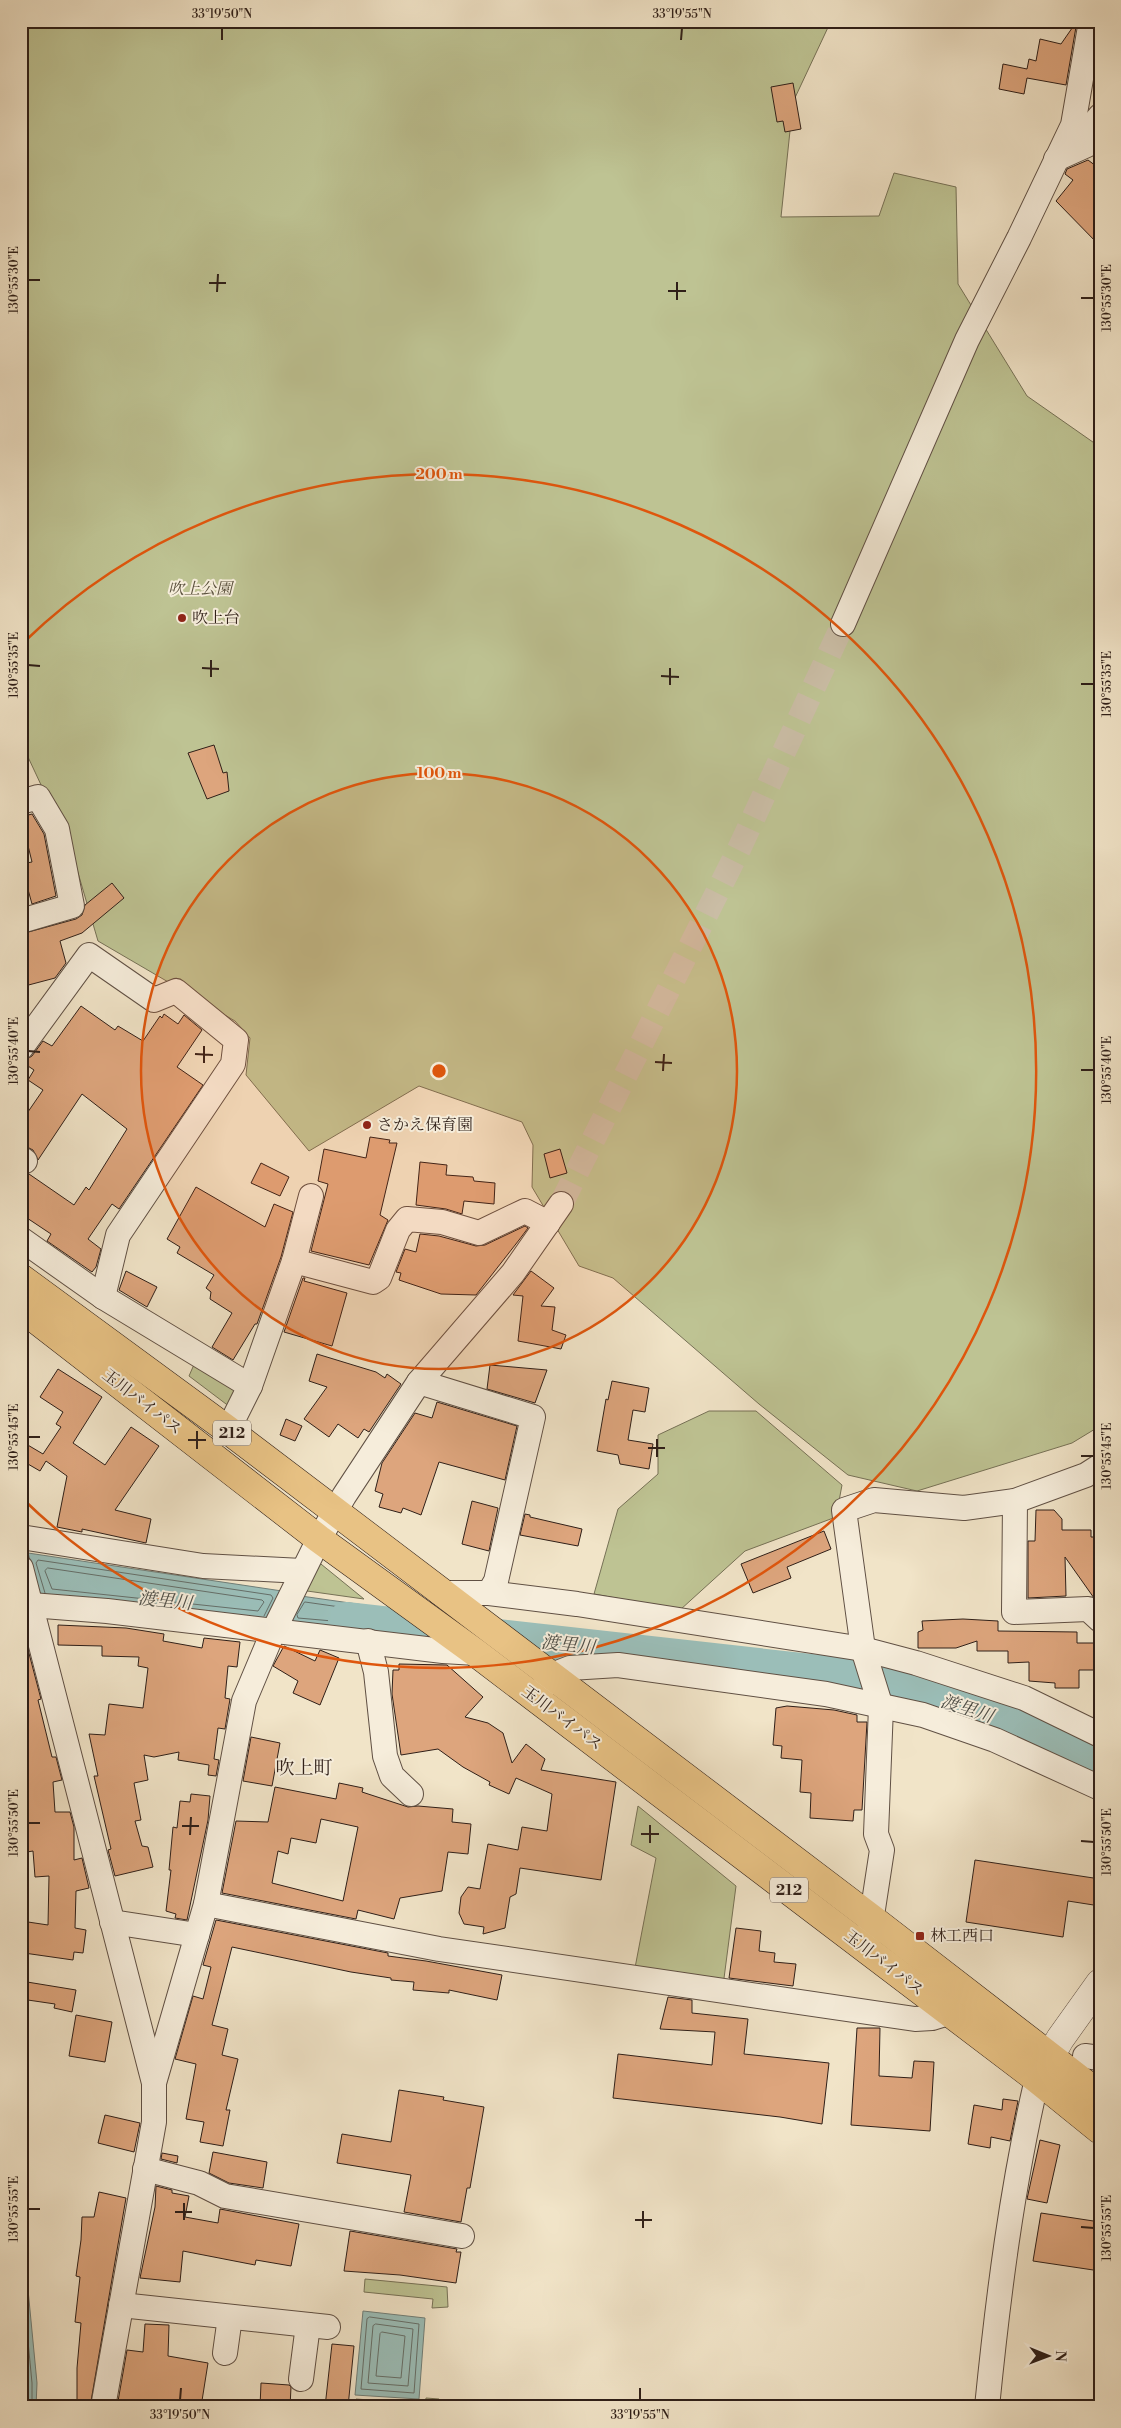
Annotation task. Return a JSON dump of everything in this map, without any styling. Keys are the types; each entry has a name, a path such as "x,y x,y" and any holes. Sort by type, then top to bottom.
{"highway":[{"name":"玉川バイパス","path":"21,1278 228,1430 552,1675 872,1918 1100,2095"},
{"name":"玉川バイパス","path":"21,1308 319,1539 536,1698 867,1949 948,2013 1038,2079 1100,2130"}],"street":[{"path":"843,624 967,340 1073,125 1091,21"},
{"path":"1056,159 1087,146 1088,130 1100,116"},
{"path":"21,802 38,797 57,829 72,906 21,921"},
{"path":"21,1048 89,955 154,1000 176,992 236,1040 233,1064 118,1236 103,1297"},
{"path":"228,1430 250,1386 294,1261 311,1196"},
{"path":"154,2083 206,1904 244,1700 273,1632 319,1539 419,1382 513,1273 554,1214 525,1211 479,1233 442,1222 407,1219 398,1230 379,1278 372,1282 294,1261"},
{"path":"21,1239 103,1297 250,1386"},
{"path":"419,1382 533,1417 496,1581 489,1593"},
{"path":"867,1949 882,1850 876,1834 881,1707 863,1649 844,1510 874,1500 964,1508 1016,1502 1086,1475 1100,1466"},
{"path":"1016,1502 1014,1612 1088,1609 1100,1620"},
{"path":"21,1537 203,1566 302,1571"},
{"path":"21,1568 154,2083 154,2122 103,2407"},
{"path":"440,1592 489,1593 577,1604 863,1649 916,1663 1024,1698 1100,1735"},
{"path":"31,1605 368,1641 443,1651 476,1653"},
{"path":"368,1641 376,1672 385,1756 392,1776 411,1794"},
{"path":"536,1698 552,1675 570,1668 618,1665 826,1694 923,1716 995,1740 1100,1788"},
{"path":"206,1904 439,1949 906,2018 932,2018 948,2013"},
{"path":"112,1922 197,1935"},
{"path":"988,2407 992,2355 1015,2192 1038,2079 1050,2055 1100,1983"},
{"path":"145,2169 199,2184 224,2196 462,2236"},
{"path":"121,2306 318,2326 301,2379"},
{"path":"226,2353 230,2317"}],"green space":[{"name":"吹上公園","path":"21,21 831,21 793,102 781,217 879,216 894,173 956,187 958,284 1027,396 1100,447 1100,1426 1072,1443 917,1491 848,1475 759,1404 613,1278 579,1266 532,1187 533,1145 522,1122 419,1086 309,1151 246,1075 250,1038 235,1021 98,941 71,849 28,757 21,749"},
{"path":"196,1360 242,1388 230,1407 189,1376"},
{"path":"709,1411 756,1411 842,1485 836,1517 745,1551 680,1610 594,1594 618,1509 658,1474 658,1435"},
{"path":"316,1560 364,1599 300,1590"},
{"path":"638,1806 736,1886 723,1986 634,1973 656,1858 631,1845"},
{"path":"365,2279 447,2287 448,2307 432,2308 433,2299 364,2292"},
{"path":"426,2398 439,2399 438,2407 355,2407 356,2399 425,2404"}],"water":[{"path":"28,1553 282,1591 266,1623 42,1600"},
{"path":"301,1596 371,1606 405,1632 287,1622"},
{"path":"21,2239 24,2248 37,2383 36,2407 21,2407"},
{"path":"363,2311 425,2318 419,2399 355,2395"}],"building":[{"path":"1077,21 1066,85 1027,78 1024,94 999,89 1003,64 1027,69 1029,59 1036,61 1040,39 1061,44"},
{"path":"793,83 801,129 785,132 783,121 777,122 771,87"},
{"path":"1088,160 1100,169 1100,246 1056,201 1073,180 1065,174 1067,169"},
{"path":"214,745 223,773 227,772 229,791 207,799 188,753"},
{"path":"32,814 44,834 56,896 32,904 21,864 32,862 21,817"},
{"path":"112,883 124,898 82,933 60,941 66,963 55,978 21,987 21,934 76,919 82,915 85,905"},
{"path":"81,1006 115,1030 118,1026 143,1041 160,1016 162,1018 164,1014 178,1024 184,1015 202,1030 177,1067 203,1085 119,1209 112,1204 88,1239 101,1249 96,1267 92,1272 47,1241 51,1234 21,1214 21,1174 29,1174 74,1205 86,1187 89,1190 127,1129 82,1094 38,1160 33,1150 21,1144 21,1122 43,1090 28,1080 34,1070 22,1062 32,1056 43,1041 52,1046"},
{"path":"370,1137 390,1140 389,1143 397,1143 380,1215 388,1220 369,1265 311,1251 328,1184 318,1181 324,1149 366,1158"},
{"path":"560,1149 567,1173 550,1178 544,1154"},
{"path":"420,1162 447,1165 446,1175 473,1177 474,1181 495,1183 494,1204 464,1201 462,1214 446,1209 416,1205"},
{"path":"261,1163 289,1177 280,1196 251,1183"},
{"path":"196,1187 265,1227 274,1204 293,1212 281,1257 257,1324 255,1324 233,1360 212,1347 232,1313 210,1299 211,1292 206,1288 214,1275 177,1253 180,1247 167,1239"},
{"path":"525,1226 528,1228 476,1295 441,1294 399,1280 401,1273 396,1272 405,1249 416,1252 420,1234 439,1236 476,1246 485,1245"},
{"path":"126,1271 157,1287 147,1307 119,1290"},
{"path":"531,1271 554,1288 541,1306 555,1307 552,1330 566,1335 561,1349 518,1341 523,1296 513,1295"},
{"path":"303,1278 305,1278 304,1281 347,1293 332,1346 284,1332"},
{"path":"317,1354 376,1372 385,1378 387,1374 401,1384 369,1432 364,1429 358,1438 338,1424 329,1437 304,1419 327,1387 309,1381"},
{"path":"490,1365 547,1370 535,1403 487,1389"},
{"path":"58,1369 102,1397 73,1443 105,1465 131,1427 159,1446 115,1510 151,1519 146,1543 82,1529 82,1532 57,1527 67,1476 46,1461 40,1471 21,1460 21,1441 43,1454 61,1427 56,1424 63,1412 40,1397"},
{"path":"612,1381 649,1388 645,1412 633,1410 628,1440 653,1444 649,1469 620,1464 618,1455 597,1451 606,1399 608,1400"},
{"path":"437,1402 517,1426 505,1480 439,1462 421,1515 403,1508 401,1513 379,1507 383,1494 375,1491 382,1463 415,1413 432,1418"},
{"path":"286,1419 302,1426 295,1441 280,1435"},
{"path":"472,1501 498,1508 489,1551 462,1544"},
{"path":"1036,1510 1054,1510 1062,1519 1062,1530 1091,1530 1091,1537 1100,1537 1100,1601 1094,1598 1065,1557 1066,1596 1028,1598 1028,1541 1035,1541"},
{"path":"525,1514 530,1515 530,1517 582,1529 578,1546 520,1535"},
{"path":"824,1531 831,1549 787,1567 791,1578 753,1593 741,1564"},
{"path":"963,1619 998,1621 998,1631 1077,1632 1077,1643 1100,1643 1100,1670 1079,1670 1079,1688 1055,1688 1055,1683 1029,1681 1029,1662 1008,1663 1008,1651 977,1651 977,1641 956,1648 918,1648 918,1632 923,1630 922,1621"},
{"path":"58,1625 126,1628 164,1634 163,1641 202,1648 204,1638 240,1642 237,1667 228,1666 225,1698 230,1699 225,1729 218,1728 214,1759 219,1760 216,1776 208,1775 209,1765 178,1760 179,1752 154,1757 144,1755 148,1780 134,1783 141,1820 135,1821 142,1846 148,1847 153,1867 115,1876 108,1850 111,1849 94,1776 98,1776 89,1734 105,1735 109,1704 143,1708 148,1668 138,1666 139,1657 102,1656 102,1646 58,1645"},
{"path":"21,1642 26,1642 41,1699 38,1700 52,1757 56,1757 62,1780 53,1782 55,1812 70,1812 74,1827 74,1860 82,1858 89,1888 76,1891 75,1928 86,1930 83,1953 74,1952 73,1960 24,1953 28,1922 48,1925 49,1876 35,1877 33,1851 21,1853 21,1764 26,1763 21,1741"},
{"path":"284,1646 315,1661 320,1650 339,1658 320,1705 293,1693 298,1681 273,1666"},
{"path":"399,1664 447,1665 483,1697 465,1717 488,1723 503,1733 512,1763 526,1744 545,1759 541,1770 616,1782 601,1880 520,1868 516,1894 510,1897 505,1928 483,1934 484,1927 464,1924 459,1913 461,1897 468,1887 480,1889 488,1844 518,1850 522,1827 547,1831 552,1794 516,1778 509,1794 489,1785 490,1782 463,1767 438,1749 401,1755 392,1694 393,1670 399,1670"},
{"path":"787,1706 834,1710 857,1715 857,1722 867,1722 862,1810 854,1810 853,1821 810,1818 811,1793 800,1792 802,1760 781,1758 782,1746 773,1745 776,1708"},
{"path":"251,1737 280,1743 272,1786 243,1781"},
{"path":"339,1783 363,1788 362,1792 408,1807 453,1809 452,1822 471,1824 468,1854 448,1852 442,1891 400,1898 394,1919 358,1910 356,1919 222,1893 236,1821 268,1822 275,1787 336,1799","holes":["321,1819 358,1827 343,1901 272,1883 278,1851 288,1854 291,1838 316,1843"]},
{"path":"191,1794 210,1796 208,1820 187,1920 175,1918 176,1914 166,1911 171,1870 169,1870 173,1827 177,1828 180,1801 190,1802"},
{"path":"975,1860 1100,1879 1100,1906 1068,1901 1063,1937 966,1922"},
{"path":"216,1920 388,1953 388,1956 502,1975 497,2000 449,1990 449,1993 413,1990 414,1982 391,1980 391,1978 351,1972 232,1947 212,2025 228,2029 222,2055 238,2059 226,2110 230,2110 223,2146 200,2142 204,2122 186,2119 196,2064 175,2059 193,1996 203,1999 211,1967 203,1965"},
{"path":"736,1928 761,1931 759,1951 775,1953 774,1962 796,1964 793,1986 729,1978"},
{"path":"21,1981 76,1990 72,2012 54,2008 55,2004 21,1999"},
{"path":"668,1997 692,2000 692,2013 748,2019 744,2054 829,2063 822,2124 780,2117 613,2098 618,2054 712,2065 715,2032 660,2029"},
{"path":"76,2015 112,2022 105,2062 69,2056"},
{"path":"857,2028 880,2028 879,2076 912,2078 914,2061 934,2062 930,2131 851,2125"},
{"path":"399,2090 444,2097 443,2100 484,2107 470,2188 467,2188 461,2222 404,2212 411,2175 337,2163 342,2134 391,2142"},
{"path":"1003,2099 1018,2101 1010,2141 991,2137 990,2148 968,2144 974,2105 1002,2110"},
{"path":"105,2115 140,2123 134,2152 98,2143"},
{"path":"1040,2140 1060,2145 1047,2203 1027,2199"},
{"path":"213,2152 267,2162 263,2188 229,2183 209,2173"},
{"path":"162,2153 178,2156 177,2163 161,2159"},
{"path":"156,2186 172,2190 172,2193 189,2196 185,2217 218,2223 220,2209 299,2224 291,2266 256,2260 255,2265 183,2251 180,2282 140,2278 155,2207"},
{"path":"99,2192 126,2198 90,2407 77,2407 77,2368 81,2323 75,2322 80,2277 76,2276 82,2217 94,2217"},
{"path":"1041,2213 1100,2222 1100,2271 1033,2261"},
{"path":"350,2231 457,2249 456,2252 461,2252 456,2283 400,2275 344,2271"},
{"path":"145,2324 169,2325 168,2356 208,2363 201,2407 117,2407 127,2350 143,2352"},
{"path":"332,2344 354,2346 348,2407 325,2407"},
{"path":"261,2383 289,2385 291,2387 290,2407 260,2407"}],"waterway":[{"name":"渡里川","path":"346,1620 847,1676 891,1685 1014,1724 1100,1766"}],"tunnel":[{"path":"561,1204 740,847 843,624"}],"place":[{"name":"吹上台","path":"182,618"},
{"name":"さかえ保育園","path":"367,1125"},
{"name":"林工西口","path":"920,1936"}],"district":[{"name":"吹上町","path":"304,1768"}]}
